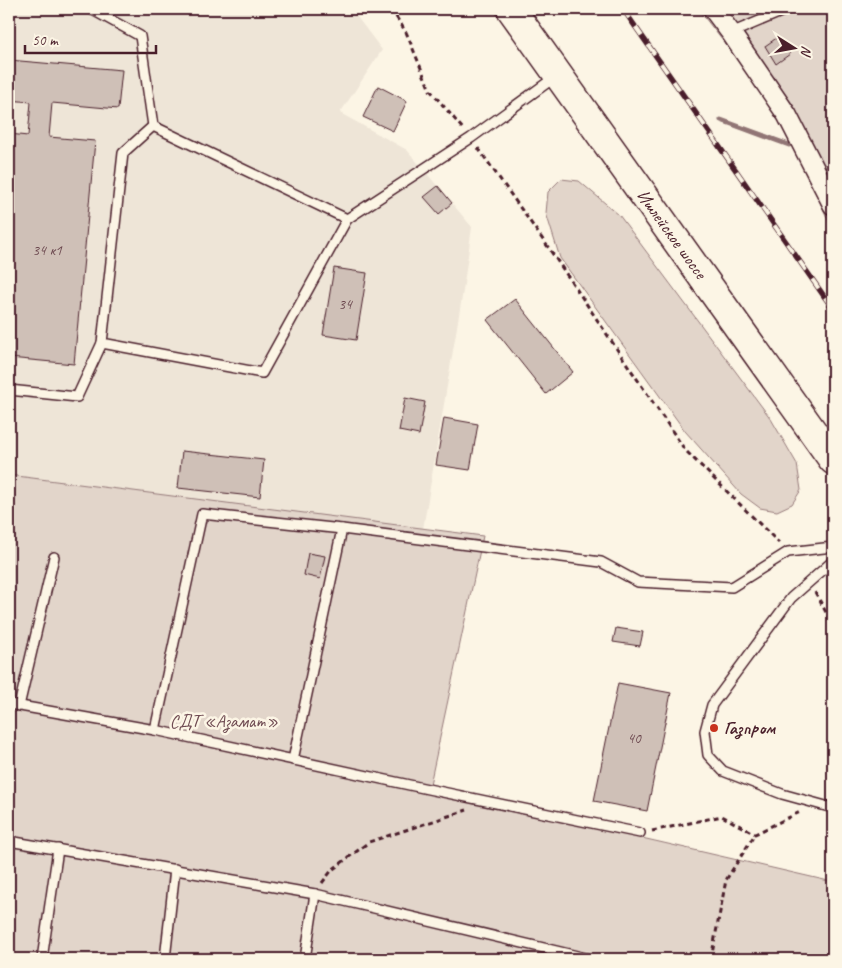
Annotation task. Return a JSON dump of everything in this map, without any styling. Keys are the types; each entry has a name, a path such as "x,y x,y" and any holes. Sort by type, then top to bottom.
{"main road":[{"name":"Ишлейское шоссе","path":"511,9 833,460"}],"street":[{"path":"713,9 731,32 787,115 833,205"}],"lane":[{"path":"91,9 140,36 154,126"},
{"path":"731,32 788,9"},
{"path":"102,343 262,373 347,219 471,138 558,75"},
{"path":"154,126 347,219"},
{"path":"9,390 77,397 102,343 123,153 154,126"},
{"path":"155,730 202,514 342,529 601,562 638,582 732,587 788,552 833,547"},
{"path":"293,760 342,529"},
{"path":"19,706 54,556"},
{"path":"833,560 791,598 712,705 705,731 708,755 723,771 782,794 833,808"},
{"path":"9,704 155,730 640,833"},
{"path":"9,841 315,894 568,956 590,959"},
{"path":"42,959 58,850"},
{"path":"165,959 175,870"},
{"path":"305,959 315,894"}],"path":[{"path":"391,9 406,32 430,90 471,138 548,247 685,450 788,552"},
{"path":"809,581 833,625"},
{"path":"315,894 332,870 369,842 492,802"},
{"path":"711,959 726,880 754,834 816,804"},
{"path":"640,833 722,816 754,834"}],"shaded area":[{"path":"9,9 351,9 382,50 340,113 407,150 472,227 423,529 9,475"}],"green space":[{"path":"698,9 833,9 833,231 782,117"},
{"path":"561,179 579,181 619,215 771,419 797,464 801,490 792,504 777,511 760,508 741,494 685,431 560,258 546,213 548,192"},
{"name":"СДТ «Азамат»","path":"9,475 483,536 429,789 833,882 833,959 9,959"}],"building":[{"path":"778,37 790,54 776,64 765,46"},
{"path":"9,60 122,70 118,109 52,103 49,137 95,141 74,364 9,358 9,134 28,136 31,102 9,100"},
{"path":"378,86 407,101 393,131 363,117"},
{"path":"438,186 452,203 439,214 424,197"},
{"path":"334,268 367,273 356,340 323,335"},
{"path":"515,299 573,372 546,394 487,320"},
{"path":"405,398 425,402 419,435 399,431"},
{"path":"444,418 478,424 470,470 436,465"},
{"path":"182,451 264,460 260,497 178,488"},
{"path":"308,553 325,556 320,579 304,575"},
{"path":"616,628 643,632 640,646 613,642"},
{"path":"618,683 671,693 647,811 594,801"}],"waterway":[{"path":"721,120 789,145"}],"railway":[{"path":"623,9 833,309"}],"place":[{"name":"Газпром","path":"714,728"}]}
